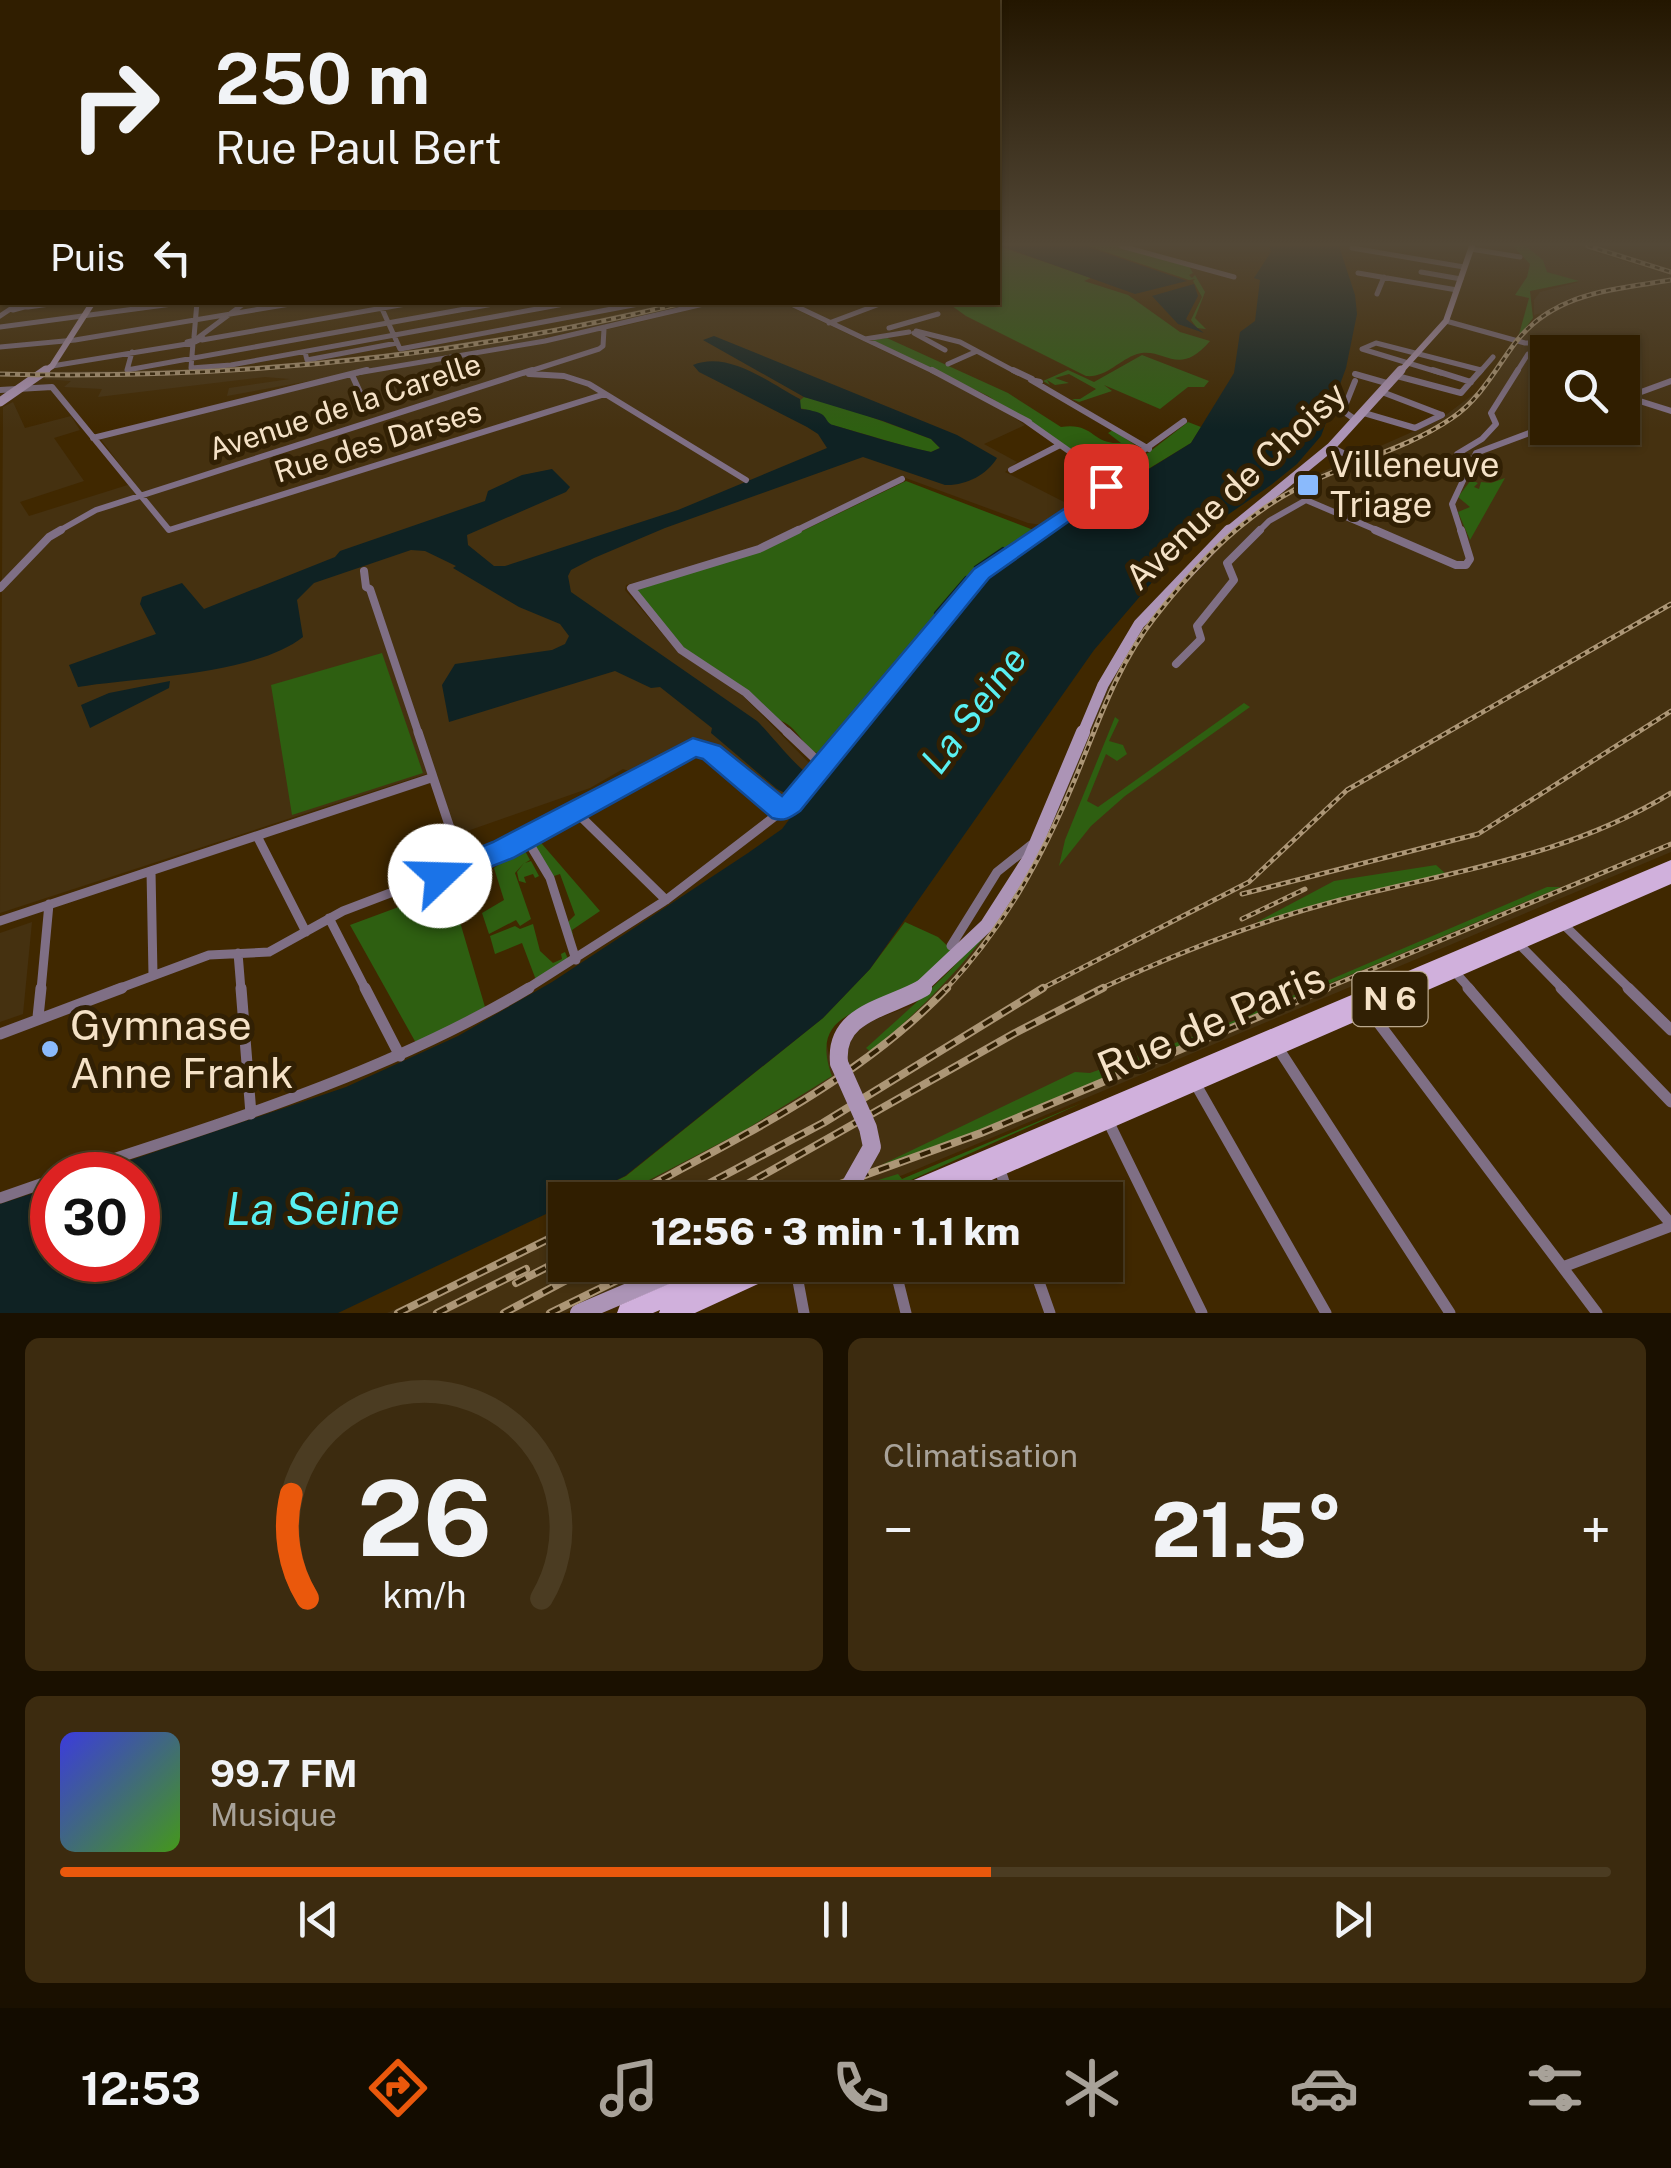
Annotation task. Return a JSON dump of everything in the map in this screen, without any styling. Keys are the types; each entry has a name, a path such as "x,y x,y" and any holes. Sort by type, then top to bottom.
{"main road":[{"path":"0,403 52,366 91,307"},
{"name":"Avenue de Choisy","path":"852,1182 872,1147 868,1128 839,1063 837,1042 849,1023 918,992 972,938 1034,843 1103,685 1139,624 1239,520 1331,448 1446,322 1451,307"},
{"name":"Rue de Paris","path":"934,1182 1107,1112 1671,866"},
{"name":"Rue de Paris","path":"963,1182 1107,1112 1195,1084 1671,877"},
{"path":"578,1313 652,1282"},
{"path":"628,1313 699,1282"},
{"path":"670,1313 738,1282"}],"street":[{"path":"0,316 24,307"},
{"path":"0,326 156,307"},
{"path":"197,307 191,368 306,356 621,307"},
{"path":"195,340 239,307"},
{"path":"0,347 84,339 270,307"},
{"path":"52,366 373,307"},
{"path":"381,307 397,343"},
{"path":"132,352 128,370 475,307"},
{"path":"397,343 555,307"},
{"path":"579,307 586,314"},
{"path":"93,438 352,375 604,329 691,307"},
{"path":"135,1152 251,1114 400,1056 504,1003 666,900 786,807 982,574 1105,488 1107,480 1095,469 990,398 797,307"},
{"path":"829,322 871,307"},
{"path":"868,341 911,331 938,314"},
{"path":"1446,322 1530,343"},
{"path":"889,328 946,336 1035,381 1149,449"},
{"name":"Avenue de la Carelle","path":"0,588 59,530 104,507 599,349 603,346 604,329"},
{"path":"911,331 945,350"},
{"path":"1471,382 1362,350 1376,343 1481,370"},
{"path":"948,364 975,352"},
{"path":"1470,459 1457,454 1496,424 1491,413 1530,354"},
{"path":"1397,376 1461,393 1492,356"},
{"path":"1415,381 1425,369"},
{"path":"352,375 365,403"},
{"path":"520,375 572,378 746,480"},
{"path":"1382,392 1442,414 1416,428 1343,411 1355,377 1390,384"},
{"path":"1640,392 1671,380"},
{"path":"1022,386 1035,381"},
{"path":"0,390 52,387 140,496"},
{"name":"Rue des Darses","path":"140,496 164,528 199,522 604,394"},
{"path":"1640,402 1671,411"},
{"path":"1095,469 1149,449 1184,421"},
{"path":"1176,664 1201,639 1197,626 1234,580 1227,563 1270,521 1306,500 1462,566 1470,560 1452,504 1470,459 1486,448 1530,432"},
{"path":"1011,470 1058,444"},
{"path":"1331,448 1357,460"},
{"path":"823,766 746,694 681,650 631,588 759,549 902,479"},
{"path":"364,571 366,588 370,589 462,868"},
{"path":"0,578 12,576"},
{"path":"0,1034 209,955 269,952 328,918 462,868 526,838 693,748 711,752 786,807"},
{"path":"0,921 432,778"},
{"path":"575,811 666,900"},
{"path":"257,836 306,932"},
{"path":"526,838 550,878 576,960"},
{"path":"151,871 153,975"},
{"path":"38,1017 49,904"},
{"path":"951,946 989,907"},
{"path":"328,918 400,1056"},
{"path":"1564,924 1671,1030"},
{"path":"1518,943 1671,1102"},
{"path":"238,953 251,1114"},
{"path":"1454,971 1671,1225 1563,1268"},
{"path":"1368,1009 1598,1313"},
{"path":"1278,1048 1450,1313"},
{"path":"1195,1084 1326,1313"},
{"path":"1107,1112 1202,1313"},
{"path":"998,1166 1004,1182"},
{"path":"0,1198 30,1188"},
{"path":"798,1282 804,1313"},
{"path":"898,1282 906,1313"},
{"path":"1039,1282 1050,1313"}],"shaded area":[{"path":"650,307 687,307 545,336 548,341 700,307 791,307 988,400 1025,425 984,444 1017,462 1005,472 1072,506 1042,525 1028,523 903,477 757,548 626,585 625,590 678,652 743,696 814,768 782,801 776,801 717,749 689,743 634,773 623,769 590,788 456,835 437,774 426,774 0,913 3,407 13,402 25,428 71,416 80,430 54,438 84,481 20,502 29,516 134,483 99,437 373,370 492,348 227,396 229,388 290,379 265,377 98,397 102,389 64,387 71,381 44,379 50,372 238,368 367,356 537,332"},
{"path":"1534,307 1671,307 1671,852 883,1182 646,1182 681,1163 826,1041 830,1060 856,1027 921,1002 960,964 1002,913 1110,683 1146,620 1236,530 1286,488 1439,420 1478,391 1541,313 1534,315"},
{"path":"32,922 23,1014 0,1022 0,933"},
{"path":"548,1234 548,1282 637,1282 565,1313 387,1313"}],"green space":[{"path":"954,307 1145,307 1180,332 1210,341 1189,358 1137,354 1100,374 1086,376"},
{"path":"1199,307 1195,318 1206,329 1197,328 1191,320"},
{"path":"1526,307 1532,307 1533,318 1518,338"},
{"path":"887,338 1008,393 1061,427 1080,428 1104,441 1121,443 1108,433 1113,430 1141,449 1094,466 988,396 872,340"},
{"path":"1142,355 1209,381 1204,387 1188,387 1160,409 1104,385 1112,391 1079,402 1072,399 1080,399 1096,389 1069,374 1055,378 1069,383 1055,385 1047,380 1050,385 1043,381 1068,370 1094,382"},
{"path":"804,397 838,405 931,439 940,448 931,452 828,424 821,414 800,408 797,403"},
{"path":"1188,422 1201,427 1191,443 1117,488 1110,486 1109,478 1102,472 1105,469 1148,453"},
{"path":"1505,478 1470,540 1458,512 1470,507 1458,497 1471,480 1478,483 1474,487 1479,489 1481,482"},
{"path":"906,481 1036,531 977,573 825,756 684,648 636,590 761,551"},
{"path":"382,653 423,773 292,815 271,685"},
{"path":"1244,703 1250,707 1125,796 1091,826 1059,866 1065,840 1115,717 1119,720 1109,741 1123,745 1127,754 1117,761 1106,754 1087,801 1098,807"},
{"path":"536,837 600,911 572,930 573,936 567,923 575,915 560,874 554,876 533,844"},
{"path":"523,847 530,860 525,863 531,861 539,876 524,877 526,883 519,881 517,872 524,863 515,873 531,919 520,926 516,920 489,934 482,913 504,900 494,868"},
{"path":"1436,865 1446,874 1257,922 1334,881"},
{"path":"1028,866 1032,868 1014,896 959,967 871,1052 866,1048 974,944"},
{"path":"1547,887 1561,887 967,1135 881,1165 1075,1072 1090,1073 1212,1030"},
{"path":"450,888 485,1007 416,1043 350,925"},
{"path":"905,922 938,937 954,952 912,987 847,1016 836,1025 828,1037 832,1076 745,1130 645,1182 614,1182 823,1018 870,969"},
{"path":"533,924 540,951 553,963 562,959 565,952 568,959 536,980 522,943 495,954 490,936"},
{"path":"1084,1102 907,1182 872,1182 898,1174 902,1179"}],"water":[{"path":"1162,307 1192,307 1186,319 1204,333 1178,324"},
{"name":"La Seine","path":"1257,307 1356,307 1346,368 1321,436 1297,464 1271,485 1184,545 1094,650 870,969 823,1018 625,1176 613,1182 548,1182 548,1213 338,1313 0,1313 0,1204 30,1194 30,1282 160,1282 160,1152 155,1152 346,1087 458,1036 552,982 748,853 782,829 800,805 808,801 805,793 787,794 777,789 711,733 712,728 660,687 651,688 615,671 449,722 442,685 455,664 552,650 565,644 569,636 560,624 519,607 425,551 411,550 314,583 297,600 303,637 282,650 227,667 78,687 69,665 156,634 140,604 142,597 182,583 204,609 335,557 340,551 485,501 488,491 522,475 552,469 570,487 566,492 467,535 468,545 494,566 505,566 678,510 827,448 818,434 807,427 699,372 693,365 706,361 734,365 762,377 800,399 801,409 821,414 831,424 931,452 940,448 931,439 883,421 804,397 703,340 714,336 957,435 997,458 975,478 945,485 863,457 665,528 571,570 571,592 757,721 799,767 824,782 991,572 1044,534 1191,443 1234,373 1240,332 1255,321"},
{"path":"170,681 169,688 90,728 81,705 109,693"}],"waterway":[{"path":"975,567 1003,548"},
{"path":"935,613 966,577"}],"tunnel":[{"path":"1357,460 1369,466"}],"railway":[{"path":"0,374 174,373 346,361 517,337 663,307"},
{"path":"945,990 986,942 1035,864 1130,655 1169,599 1201,563 1254,515 1294,490 1414,439 1452,418 1479,393 1530,326 1558,307"},
{"path":"1039,990 1249,882 1347,790 1671,604"},
{"path":"1242,894 1478,834 1671,711"},
{"path":"1098,990 1187,951 1278,918 1552,847 1632,814 1671,793"},
{"path":"1322,990 1671,844"},
{"path":"1242,919 1305,889"},
{"path":"712,1182 823,1123 1043,988"},
{"path":"751,1182 1015,1033 1103,988"},
{"path":"846,1182 981,1133 1327,988"},
{"path":"656,1182 835,1080 912,1022 945,990"},
{"path":"398,1313 548,1239"},
{"path":"516,1283 548,1267"},
{"path":"437,1313 526,1269"},
{"path":"504,1313 563,1282"},
{"path":"550,1313 613,1282"}],"place":[{"name":"Villeneuve Triage","path":"1308,485"},
{"name":"Gymnase Anne Frank","path":"50,1049"}],"route":[{"path":"440,876 503,850 693,748 711,752 781,810 791,804 982,574 1106,486"}]}
